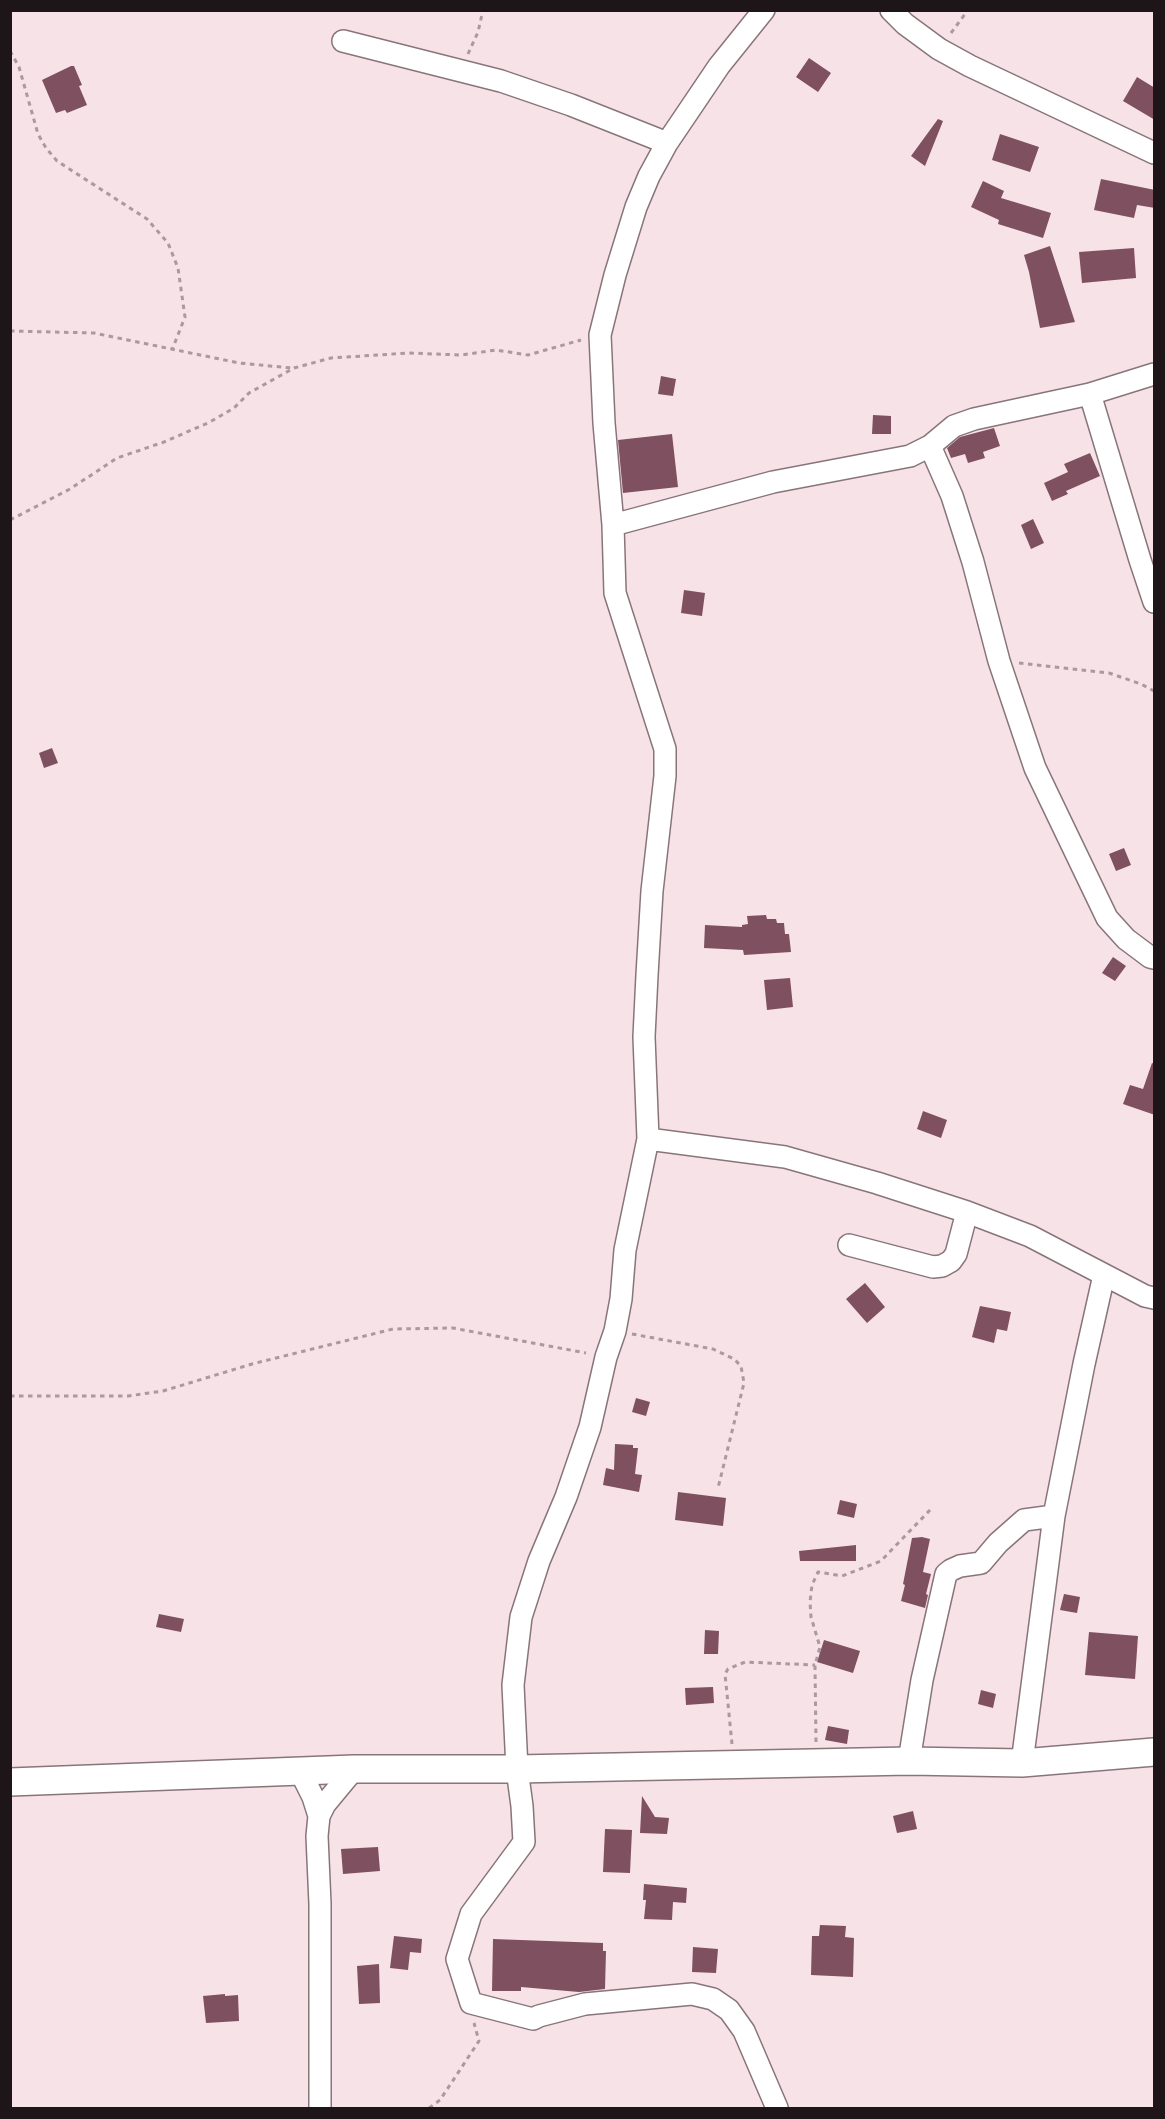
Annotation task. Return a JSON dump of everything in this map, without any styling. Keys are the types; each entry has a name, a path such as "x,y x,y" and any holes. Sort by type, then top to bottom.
{"street":[{"path":"764,10 719,66 667,143 649,176 636,207 615,275 600,335 604,423 613,525 615,593 665,749 646,975 644,1038 648,1139 625,1250 621,1299 615,1331 606,1357 590,1426 566,1497 539,1561 521,1617 513,1685 517,1769 524,1842 471,1914 457,1959 471,2004 533,2019 585,2004 692,1994 713,1999 729,2010 744,2031 777,2109"},
{"path":"891,10 905,24 970,66 1155,153"},
{"path":"343,41 501,81 571,105 667,143"},
{"path":"613,525 773,482 910,456 930,446 954,426 974,419 1090,394 1155,374"},
{"path":"1090,394 1155,602"},
{"path":"930,446 952,496 973,562 999,661 1035,768 1107,918 1126,939 1150,957 1155,958"},
{"path":"648,1139 785,1157 877,1183 967,1212 1030,1236 1145,1296 1155,1298"},
{"path":"849,1245 933,1267 942,1266 951,1262 956,1254 967,1212"},
{"path":"1022,1763 1054,1516 1104,1275"},
{"path":"909,1761 922,1680 946,1574 951,1569 960,1566 981,1563 998,1543 1024,1520 1054,1516"},
{"path":"10,1782 354,1769 517,1769 909,1761 1022,1763 1155,1752"},
{"path":"320,2109 320,1904 316,1836 319,1816 325,1804 354,1769"},
{"path":"300,1772 313,1797 319,1816"}],"path":[{"path":"460,71 478,32 483,10"},
{"path":"939,48 968,10"},
{"path":"10,51 19,67 38,134 46,148 57,161 147,219 168,243 178,268 185,317 172,350"},
{"path":"10,332 94,333 239,363 294,368"},
{"path":"10,520 70,489 117,458 164,442 210,422 234,408 258,387 294,368 331,358 409,353 461,354 496,350 528,355 600,335"},
{"path":"999,661 1109,673 1155,691"},
{"path":"10,1396 128,1396 162,1391 275,1358 393,1329 453,1328 606,1357"},
{"path":"615,1331 713,1349 734,1359 741,1366 744,1383 718,1488"},
{"path":"816,1762 815,1665 819,1647 811,1617 812,1585 818,1572 842,1576 881,1561 930,1510"},
{"path":"733,1764 725,1674 729,1669 745,1662 815,1665"},
{"path":"429,2109 440,2100 479,2041 471,2004"}],"building":[{"path":"809,58 831,73 818,92 796,77"},
{"path":"74,66 82,85 79,86 87,105 67,113 65,110 56,113 42,80"},
{"path":"1137,77 1155,88 1155,120 1123,101"},
{"path":"938,119 943,121 925,166 911,156"},
{"path":"1000,134 1039,147 1030,172 992,160"},
{"path":"1101,179 1155,190 1155,208 1137,205 1134,218 1094,210"},
{"path":"983,181 1004,191 1001,198 1051,213 1043,238 998,224 999,220 971,207"},
{"path":"1050,246 1075,322 1040,328 1024,255"},
{"path":"1134,248 1136,278 1082,283 1079,252"},
{"path":"661,376 676,379 673,396 658,394"},
{"path":"873,415 891,416 891,434 872,434"},
{"path":"994,428 1000,446 983,452 985,458 968,463 965,454 951,458 947,448 960,437"},
{"path":"672,434 678,487 623,493 618,440"},
{"path":"1090,453 1100,476 1066,491 1068,494 1052,501 1044,483 1068,472 1064,464"},
{"path":"1033,519 1044,543 1031,549 1021,525"},
{"path":"684,590 705,593 702,616 681,613"},
{"path":"52,748 58,763 44,768 39,753"},
{"path":"1124,848 1131,865 1116,871 1109,854"},
{"path":"766,915 767,919 776,919 777,923 784,923 785,934 789,934 791,952 744,955 743,950 704,948 705,925 742,927 748,924 747,916"},
{"path":"1113,957 1126,966 1115,981 1102,973"},
{"path":"790,978 793,1007 767,1010 764,980"},
{"path":"1152,1063 1155,1064 1155,1115 1123,1104 1130,1085 1143,1089"},
{"path":"923,1111 947,1120 941,1138 917,1129"},
{"path":"865,1283 885,1307 867,1323 846,1299"},
{"path":"980,1306 1011,1312 1007,1331 997,1329 994,1343 972,1337"},
{"path":"636,1398 650,1402 646,1416 632,1412"},
{"path":"615,1444 633,1445 633,1448 638,1448 635,1474 642,1475 639,1492 603,1485 606,1468 614,1470"},
{"path":"678,1492 726,1498 723,1526 675,1520"},
{"path":"840,1500 857,1504 854,1518 837,1514"},
{"path":"912,1538 930,1539 923,1572 931,1574 925,1608 901,1601"},
{"path":"856,1545 856,1561 800,1561 799,1551"},
{"path":"1064,1594 1080,1597 1077,1613 1060,1610"},
{"path":"159,1614 184,1619 181,1632 156,1627"},
{"path":"705,1630 719,1631 718,1654 704,1654"},
{"path":"1089,1632 1138,1636 1135,1679 1085,1675"},
{"path":"824,1640 860,1651 853,1673 817,1662"},
{"path":"713,1687 714,1703 686,1705 685,1688"},
{"path":"981,1690 996,1694 993,1708 978,1704"},
{"path":"828,1726 849,1730 847,1744 825,1740"},
{"path":"642,1796 655,1817 669,1818 667,1834 640,1833"},
{"path":"913,1811 917,1829 897,1833 893,1816"},
{"path":"605,1829 632,1830 630,1873 603,1872"},
{"path":"378,1847 380,1871 343,1874 341,1849"},
{"path":"644,1884 687,1888 686,1903 673,1902 672,1920 644,1919 646,1900 643,1900"},
{"path":"820,1925 846,1926 845,1937 854,1938 853,1977 811,1975 812,1936 819,1936"},
{"path":"394,1936 422,1939 421,1953 410,1952 408,1970 390,1968"},
{"path":"493,1939 603,1943 603,1951 606,1951 605,1989 579,1992 521,1987 521,1991 492,1991"},
{"path":"693,1947 718,1949 716,1973 692,1972"},
{"path":"379,1964 380,2003 359,2004 357,1966"},
{"path":"225,1994 225,1996 238,1995 239,2021 206,2023 203,1996"}]}
